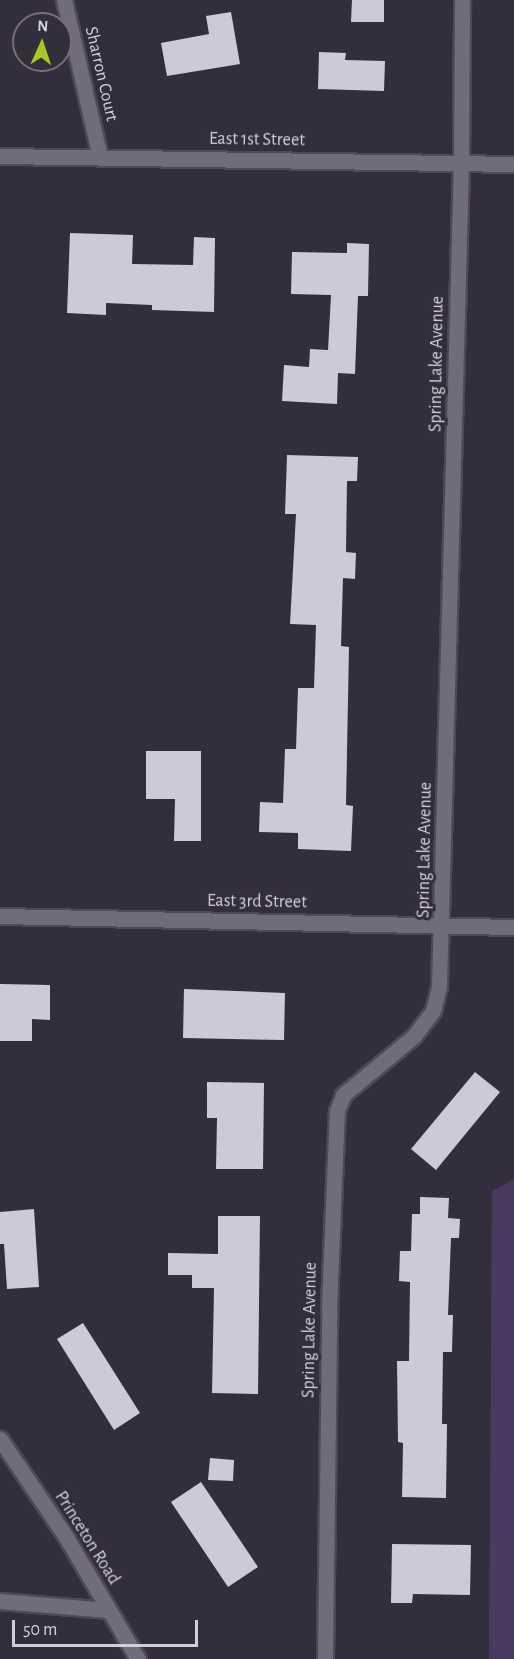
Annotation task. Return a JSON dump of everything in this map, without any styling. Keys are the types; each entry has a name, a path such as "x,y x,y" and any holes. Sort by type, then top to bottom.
{"street":[{"name":"Sharron Court","path":"64,0 100,157"},
{"name":"Spring Lake Avenue","path":"325,1659 329,1307 337,1111 343,1095 414,1036 433,1011 439,987 461,163 462,0"},
{"name":"East 1st Street","path":"0,156 514,164"},
{"name":"East 3rd Street","path":"0,916 514,927"},
{"name":"Princeton Road","path":"0,1439 66,1537 138,1659"},
{"path":"0,1601 108,1610"}],"shaded area":[{"path":"514,1179 514,1659 489,1659 492,1191"}],"building":[{"path":"352,0 384,0 384,22 351,22"},
{"path":"231,12 240,64 167,76 161,43 209,34 206,16"},
{"path":"319,52 346,53 345,60 385,61 384,91 318,89"},
{"path":"70,233 133,235 132,264 193,265 194,237 215,238 214,312 152,310 152,305 106,303 106,315 67,313"},
{"path":"347,243 369,244 368,296 358,296 355,374 338,373 337,404 282,401 284,365 309,367 310,349 328,350 331,295 291,294 292,252 347,253"},
{"path":"287,455 358,457 357,481 347,481 346,552 356,553 355,579 343,578 341,646 349,647 346,805 353,806 351,851 298,849 298,833 259,832 260,802 283,803 285,749 296,749 298,688 314,688 316,625 290,624 296,514 285,514"},
{"path":"146,751 201,751 201,841 174,841 175,799 146,799"},
{"path":"0,984 50,985 50,1020 32,1019 32,1041 0,1041"},
{"path":"184,989 285,993 284,1040 183,1038"},
{"path":"475,1072 500,1092 436,1170 411,1149"},
{"path":"207,1082 264,1083 263,1169 216,1169 217,1118 207,1118"},
{"path":"420,1197 449,1198 448,1218 460,1219 459,1238 451,1238 448,1315 453,1315 452,1352 443,1352 442,1424 447,1424 446,1498 402,1497 403,1443 398,1442 397,1361 409,1361 410,1282 399,1281 400,1251 411,1251 412,1214 420,1214"},
{"path":"34,1209 39,1287 7,1289 4,1244 0,1244 0,1212"},
{"path":"218,1216 260,1216 258,1394 212,1393 214,1288 192,1288 192,1275 168,1275 168,1253 218,1254"},
{"path":"83,1323 140,1413 114,1430 57,1339"},
{"path":"210,1458 234,1460 233,1481 208,1480"},
{"path":"201,1482 258,1567 228,1587 171,1502"},
{"path":"392,1544 471,1545 470,1595 413,1594 412,1603 391,1603"}]}
